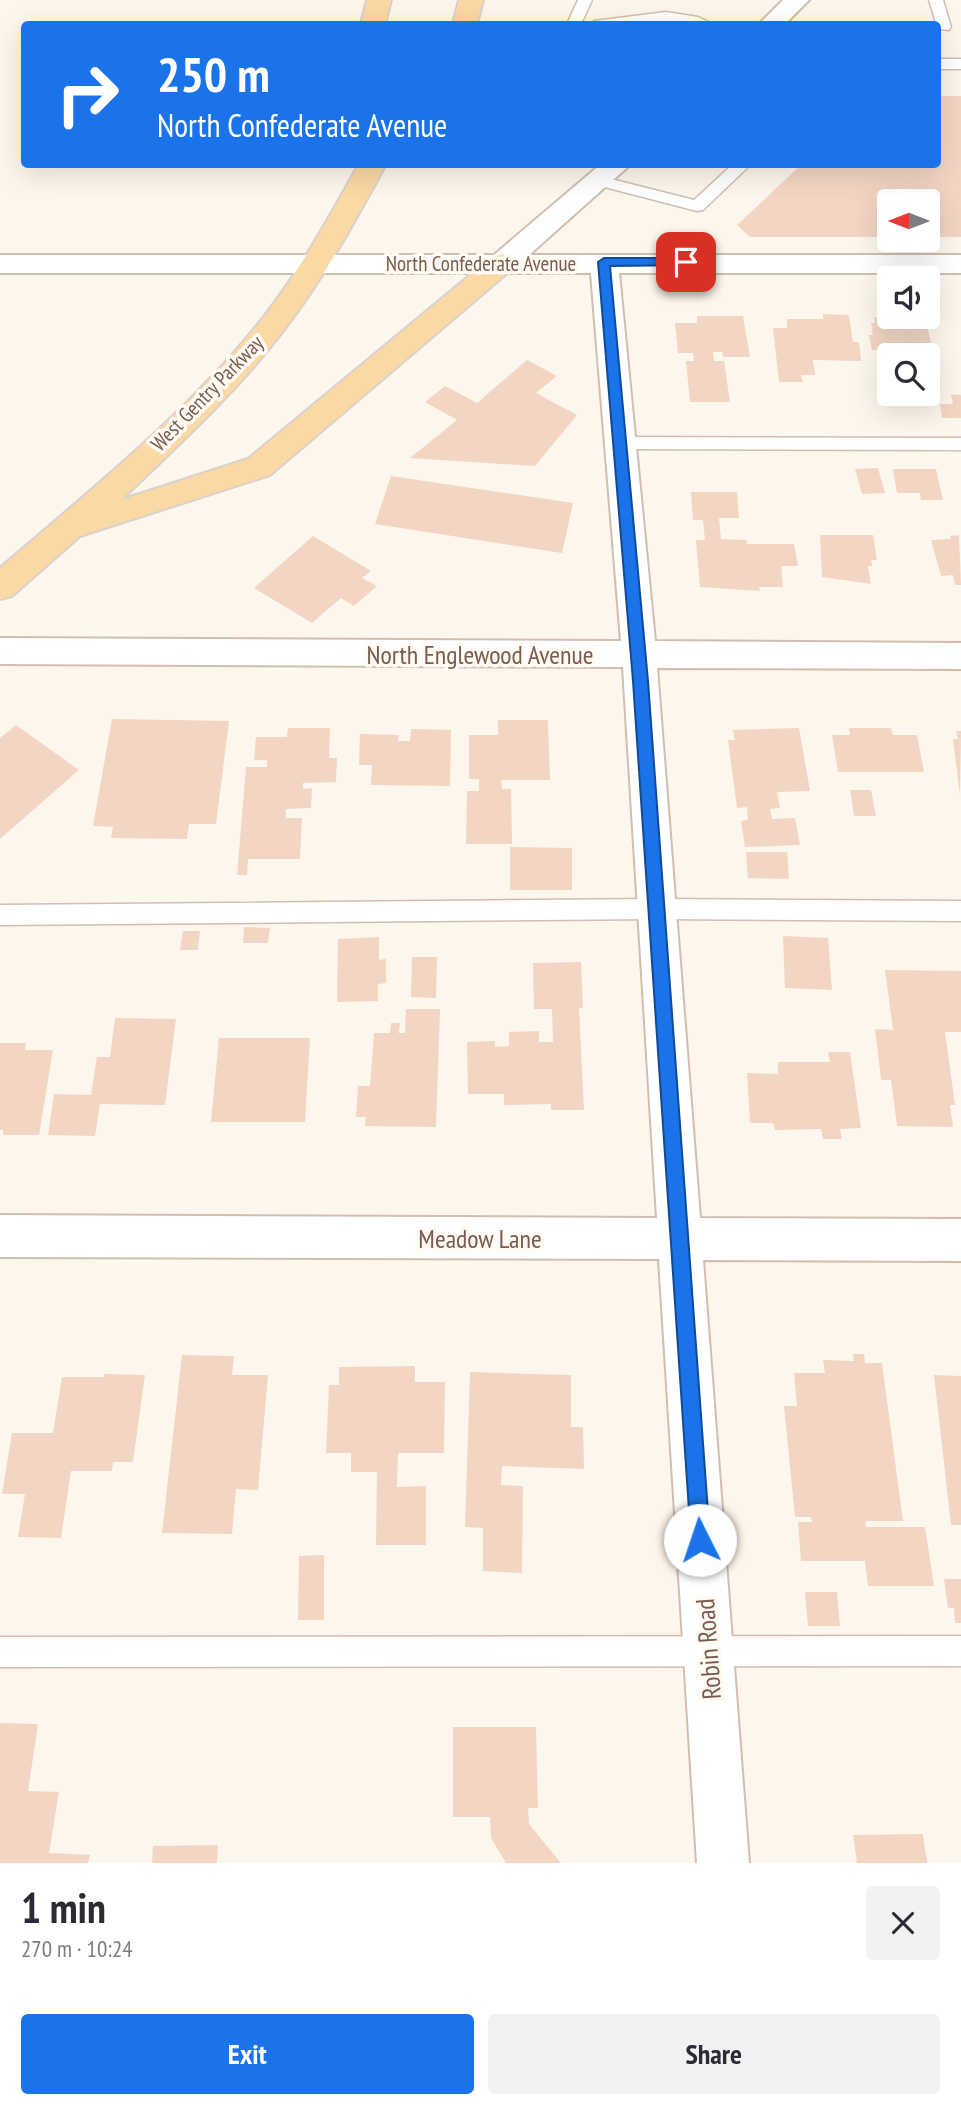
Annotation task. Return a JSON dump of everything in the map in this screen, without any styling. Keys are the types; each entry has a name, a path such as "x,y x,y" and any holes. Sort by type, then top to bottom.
{"main road":[{"path":"374,21 379,0"},
{"path":"466,21 471,0"},
{"name":"West Gentry Parkway","path":"0,587 107,495 230,375 275,322 317,264 371,168"},
{"path":"67,530 259,467 502,263"}],"street":[{"path":"774,21 797,0"},
{"path":"502,263 609,173"},
{"name":"Robin Road","path":"604,262 639,656 723,1863"},
{"name":"North Confederate Avenue","path":"0,264 961,264"},
{"name":"North Englewood Avenue","path":"0,651 961,656"},
{"name":"Meadow Lane","path":"0,1236 961,1240"}],"lane":[{"path":"575,21 585,0"},
{"path":"682,0 686,16"},
{"path":"936,0 940,21"},
{"path":"614,21 686,16 698,21"},
{"path":"941,27 961,27"},
{"path":"941,64 961,64"},
{"path":"609,173 697,206 739,168"},
{"path":"620,443 961,444"},
{"path":"0,915 657,909 961,911"},
{"path":"0,1652 708,1649 961,1651"}],"building":[{"path":"941,96 961,96 961,237 940,237 940,189 877,189 877,237 750,237 737,225 798,168 941,168"},
{"path":"823,314 849,315 853,342 859,342 861,361 813,360 815,375 801,375 803,382 779,382 773,328 787,328 787,319 823,319"},
{"path":"697,316 743,316 750,357 723,357 722,352 713,352 714,361 724,361 730,402 690,402 686,361 694,361 693,353 678,353 675,323 697,323"},
{"path":"874,317 877,317 877,329 928,329 931,343 877,343 877,350 872,350 869,335 873,335 871,323 875,323"},
{"path":"527,360 557,376 536,393 577,415 535,466 410,458 457,420 425,402 445,386 477,403"},
{"path":"951,394 961,395 961,418 942,418 940,404 953,404"},
{"path":"878,468 885,493 862,494 855,469"},
{"path":"893,469 936,469 943,500 921,500 920,493 897,493"},
{"path":"391,476 573,503 562,553 375,524"},
{"path":"691,492 737,492 739,518 719,518 721,539 746,540 747,544 794,544 798,566 781,566 783,587 759,587 760,591 700,587 696,540 705,540 703,520 693,520"},
{"path":"820,535 873,535 877,560 871,560 872,566 868,566 871,584 822,577"},
{"path":"959,535 961,585 955,585 953,575 941,576 931,540 951,539 950,536"},
{"path":"313,536 371,571 362,578 377,586 354,606 341,598 312,623 254,588"},
{"path":"112,719 229,721 216,824 189,824 187,839 111,838 113,827 93,826"},
{"path":"498,720 548,720 550,780 501,780 502,789 511,789 512,844 466,844 467,791 479,791 479,779 469,779 469,735 498,735"},
{"path":"16,725 79,770 0,839 0,738"},
{"path":"288,728 330,728 329,758 337,758 336,782 303,783 303,789 312,788 311,808 286,809 286,818 302,818 300,859 248,859 247,875 237,875 246,767 267,767 267,760 254,760 256,737 287,737"},
{"path":"799,728 810,791 777,792 780,808 770,809 772,819 795,818 800,845 745,847 741,821 748,820 747,807 737,808 728,740 735,740 733,730"},
{"path":"849,728 891,728 893,735 917,735 924,772 838,772 832,735 850,735"},
{"path":"411,729 451,730 450,786 371,785 372,765 359,765 360,734 399,735 398,741 410,741"},
{"path":"956,731 961,731 960,795 953,739 958,739"},
{"path":"850,790 871,790 876,816 854,816"},
{"path":"510,847 572,848 572,890 510,890"},
{"path":"746,852 787,852 789,879 748,878"},
{"path":"244,927 270,928 268,943 243,943"},
{"path":"183,931 200,931 198,950 180,950"},
{"path":"783,936 828,938 832,990 785,988"},
{"path":"379,937 379,960 386,959 386,983 378,984 378,1001 337,1002 338,939"},
{"path":"412,957 437,957 436,998 411,997"},
{"path":"581,962 583,1008 579,1008 584,1110 551,1110 551,1104 504,1105 504,1094 468,1094 467,1042 495,1041 495,1047 509,1046 509,1032 539,1031 539,1042 553,1042 552,1009 534,1009 533,963"},
{"path":"885,970 961,971 961,1032 945,1032 955,1105 950,1105 953,1127 897,1126 891,1080 881,1080 875,1029 893,1030"},
{"path":"406,1009 440,1009 436,1127 365,1126 366,1117 356,1117 358,1086 370,1086 374,1033 390,1033 391,1023 400,1023 399,1033 405,1033"},
{"path":"115,1018 176,1019 165,1105 100,1104 95,1136 48,1135 54,1094 91,1095 97,1057 110,1057"},
{"path":"219,1038 310,1038 305,1122 211,1122"},
{"path":"0,1043 26,1043 25,1050 53,1050 39,1135 3,1135 3,1130 0,1130"},
{"path":"828,1052 850,1052 861,1128 840,1129 842,1139 823,1139 821,1129 775,1130 773,1123 750,1123 747,1073 778,1074 778,1062 830,1062"},
{"path":"853,1354 864,1354 865,1363 882,1363 903,1521 865,1521 866,1527 925,1527 934,1586 868,1586 865,1561 801,1561 798,1522 812,1522 811,1517 795,1517 784,1406 797,1406 794,1373 825,1373 823,1360 854,1361"},
{"path":"182,1355 234,1356 232,1375 268,1375 258,1490 236,1489 232,1534 162,1533"},
{"path":"415,1366 415,1382 445,1382 444,1453 398,1453 397,1487 426,1486 426,1545 376,1545 377,1472 351,1472 351,1453 326,1453 329,1385 339,1385 339,1367"},
{"path":"470,1372 571,1375 571,1427 583,1427 584,1469 502,1466 501,1485 523,1486 522,1573 483,1571 483,1528 465,1527"},
{"path":"104,1374 145,1375 133,1462 113,1462 112,1471 71,1471 61,1538 18,1537 25,1494 2,1494 12,1433 53,1433 62,1377 104,1377"},
{"path":"934,1375 961,1376 961,1525 951,1525"},
{"path":"324,1555 324,1620 298,1620 299,1556"},
{"path":"944,1579 961,1579 961,1623 955,1623 954,1608 948,1608"},
{"path":"805,1592 837,1592 840,1626 808,1626"},
{"path":"0,1723 38,1724 28,1791 59,1792 49,1853 90,1855 88,1863 0,1863"},
{"path":"453,1727 536,1727 538,1808 528,1808 529,1824 561,1863 506,1863 491,1838 490,1817 453,1817"},
{"path":"923,1834 927,1863 857,1863 853,1835"},
{"path":"218,1845 217,1863 152,1863 153,1846"}],"route":[{"path":"686,262 604,262 641,681 700,1540"}]}
